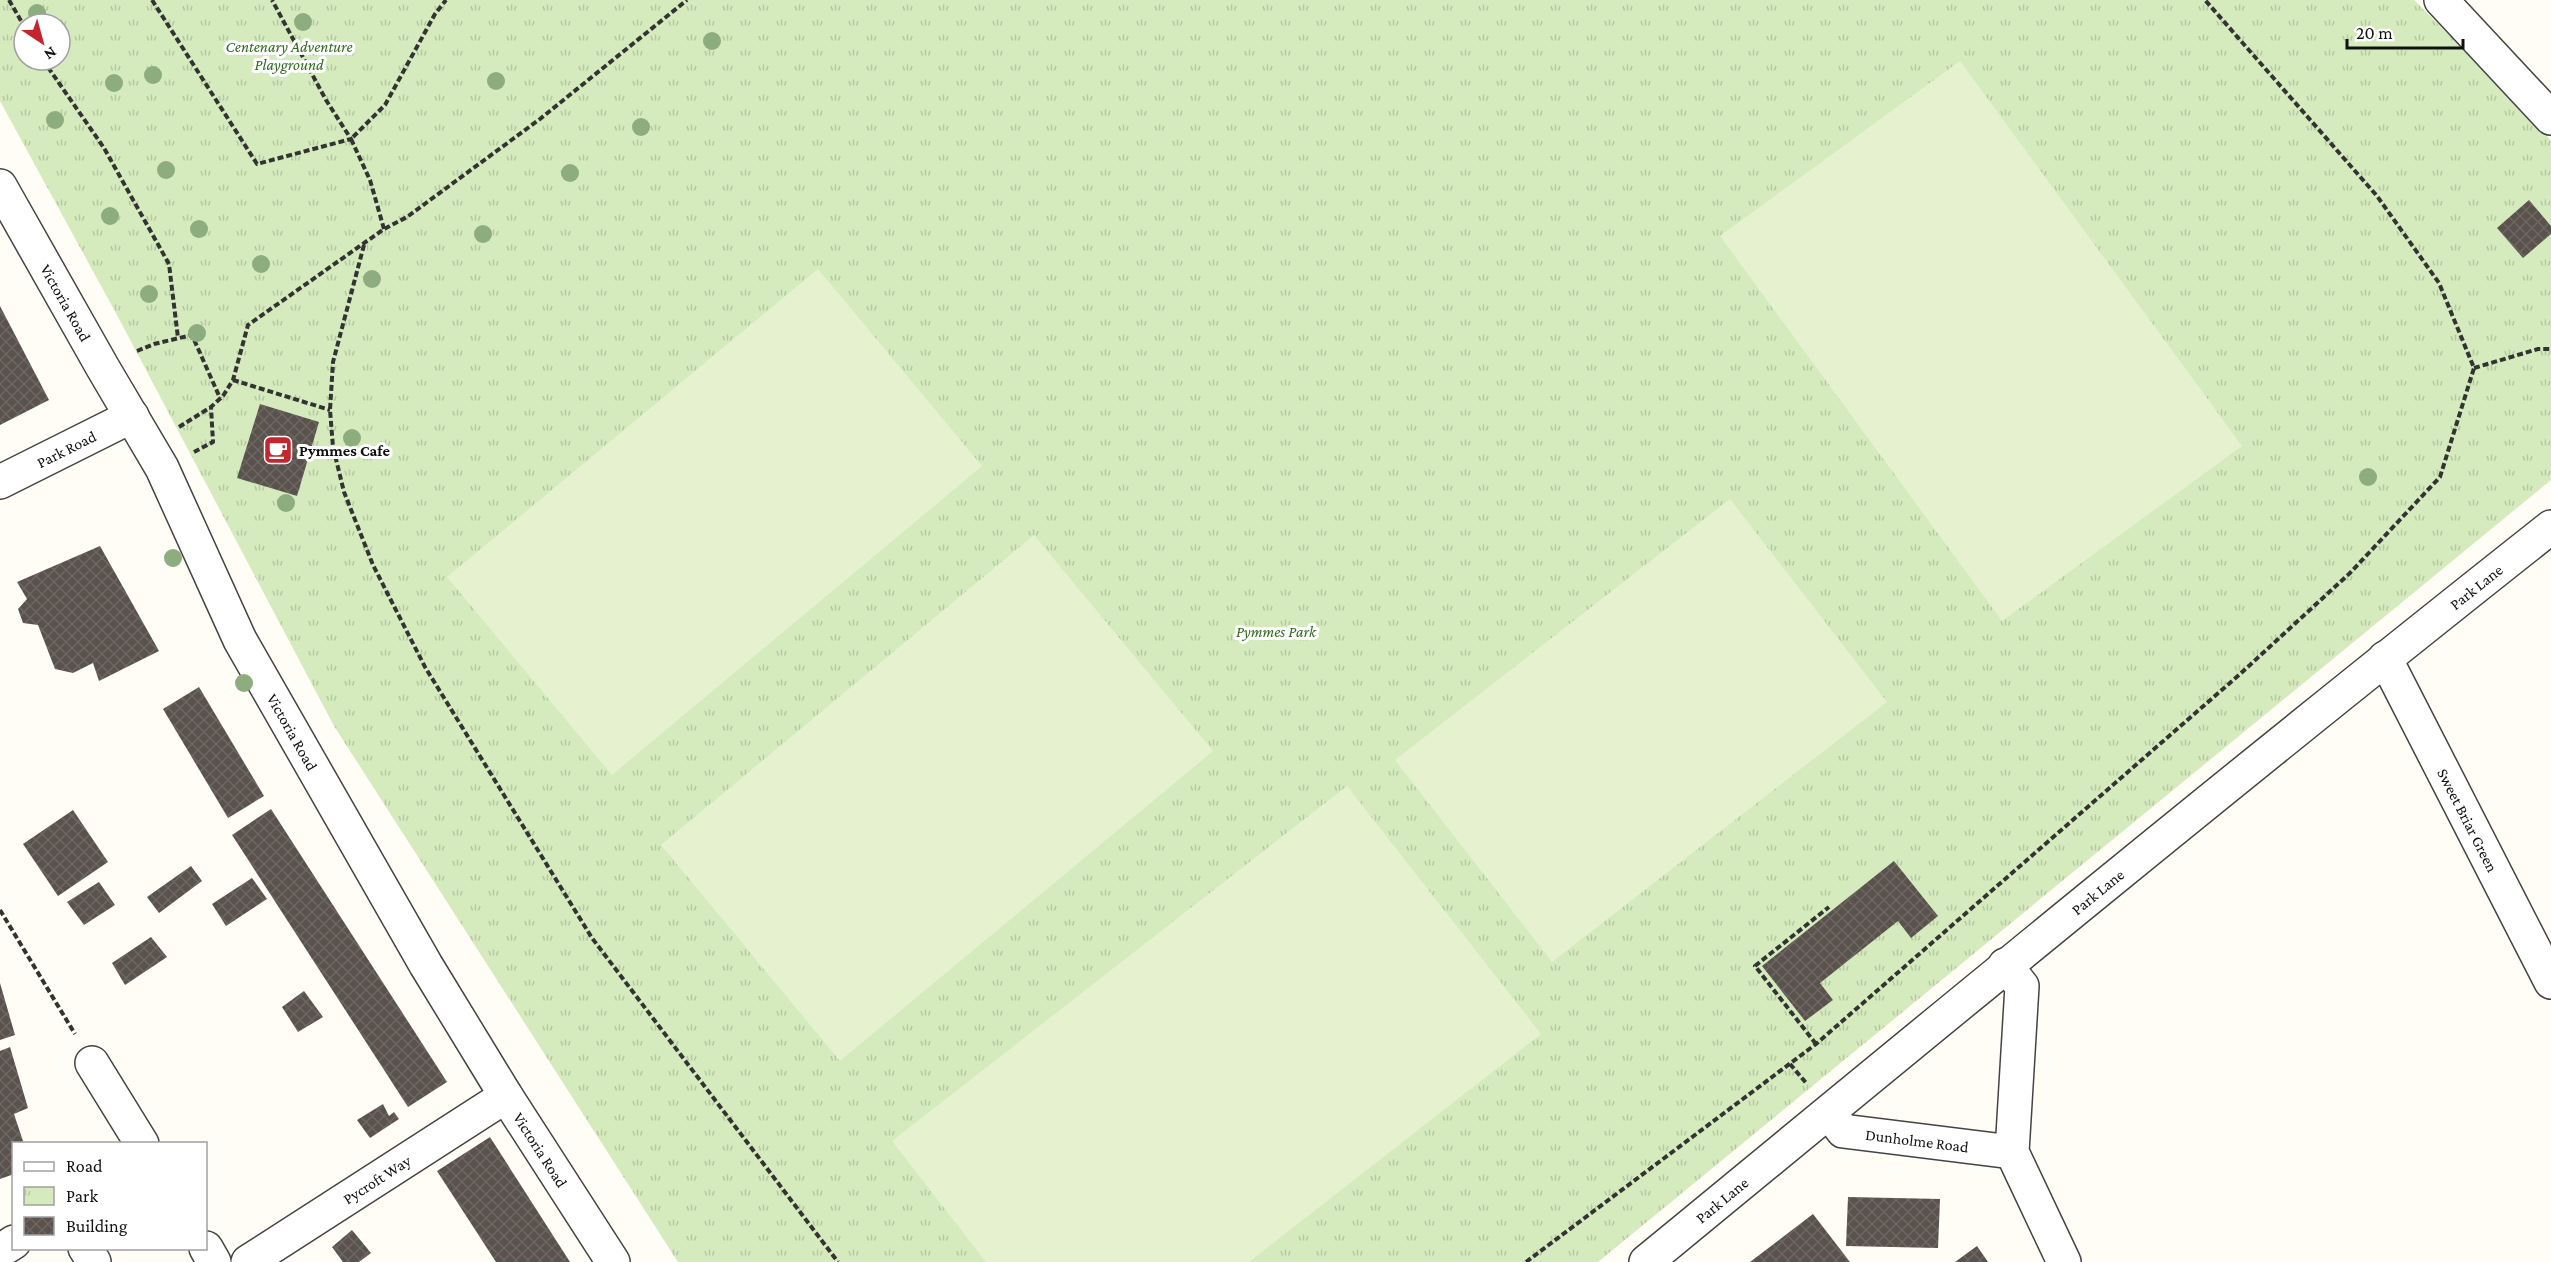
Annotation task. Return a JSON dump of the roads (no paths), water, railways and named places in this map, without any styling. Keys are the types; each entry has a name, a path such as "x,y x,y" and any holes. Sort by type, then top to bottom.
{"street":[{"path":"2441,0 2551,118"},
{"name":"Victoria Road","path":"0,186 162,468 240,640 426,965 506,1096 613,1262"},
{"name":"Park Road","path":"0,482 132,416"},
{"name":"Park Lane","path":"1646,1262 1830,1114 2005,965 2551,527"},
{"name":"Sweet Briar Green","path":"2385,658 2551,982"},
{"path":"2005,965 2022,986 2012,1152 2064,1262"},
{"path":"92,1063 141,1142"},
{"name":"Pycroft Way","path":"248,1262 506,1096"},
{"name":"Dunholme Road","path":"1830,1114 1843,1131 2012,1152"}],"place":[{"name":"Pymmes Cafe","path":"278,450"}],"park label":[{"name":"Centenary Adventure Playground","path":"289,55"},
{"name":"Pymmes Park","path":"1276,631"}]}
